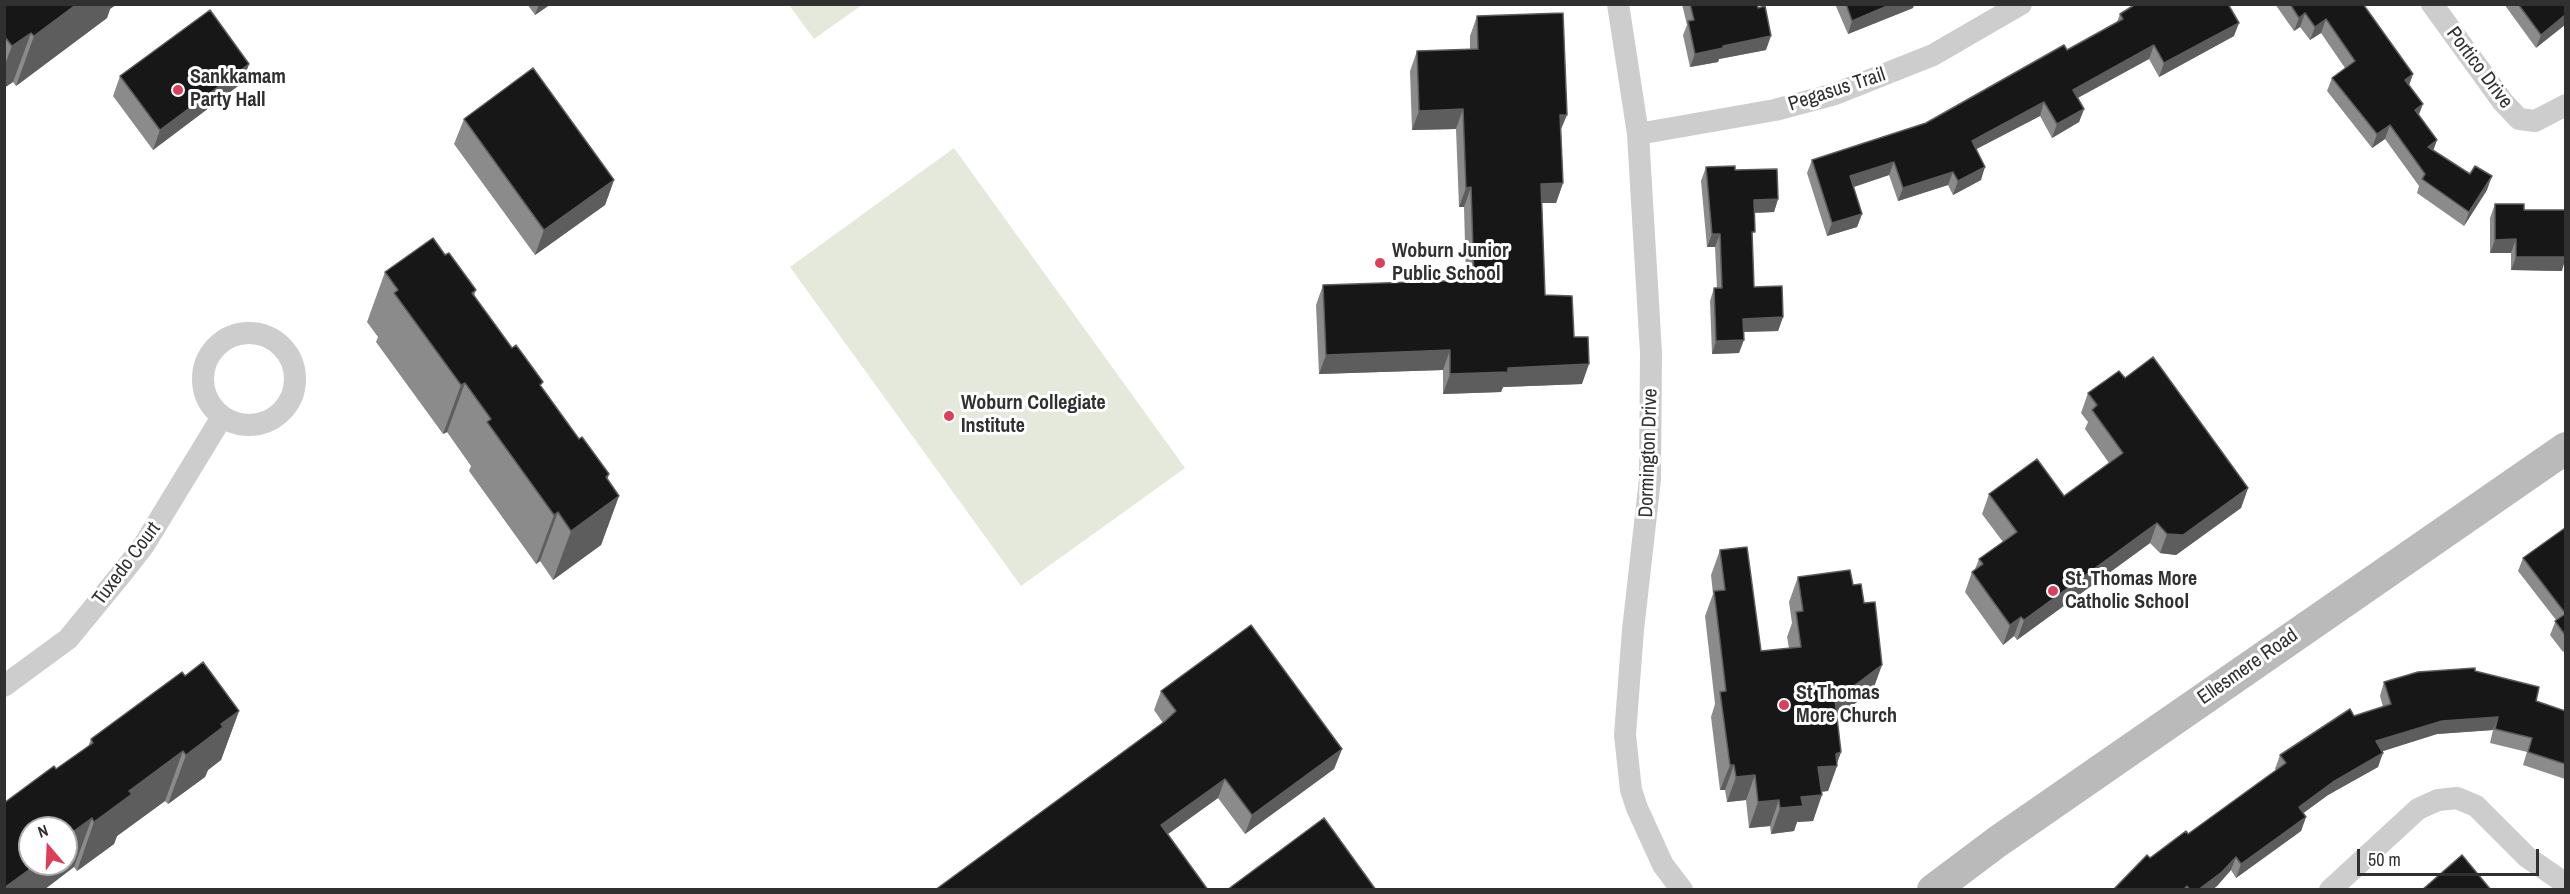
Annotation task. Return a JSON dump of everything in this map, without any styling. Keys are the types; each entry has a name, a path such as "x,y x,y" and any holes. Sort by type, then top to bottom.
{"main road":[{"name":"Ellesmere Road","path":"1933,890 2006,835 2565,448"}],"street":[{"name":"Dormington Drive","path":"1618,4 1638,134 1649,285 1652,444 1645,546 1633,630 1625,735 1631,790 1637,808 1654,848 1682,890"},
{"name":"Pegasus Trail","path":"1638,134 1774,110 1835,94 1933,55 1989,12 2021,4"},
{"name":"Portico Drive","path":"2432,4 2503,102 2518,119 2535,121 2565,105"},
{"path":"242,333 260,333 277,340 289,354 296,371 295,389 288,406 275,418 258,425 239,425 222,417 210,404 203,387 203,369 211,352 224,339 242,333"},
{"name":"Tuxedo Court","path":"4,686 68,639 123,572 144,545 222,417"},
{"path":"2330,890 2418,809 2438,800 2457,798 2476,806 2527,857 2565,884"}],"shaded area":[{"path":"789,5 862,5 814,39"},
{"path":"954,148 1185,468 1021,586 790,267"}],"building":[{"path":"4,4 77,4 34,36 31,33 12,46 4,36"},
{"path":"1690,4 1757,4 1758,8 1765,6 1771,36 1695,54 1688,21 1694,20"},
{"path":"1846,4 1892,4 1852,21"},
{"path":"2136,4 2228,4 2239,23 2164,63 2154,45 2073,90 2084,109 2057,124 2044,102 1972,141 1985,167 1958,181 1953,172 1903,188 1894,162 1850,176 1862,214 1832,223 1812,160 1926,123 2064,45 2067,50 2123,19 2120,14"},
{"path":"2290,4 2363,4 2413,74 2405,80 2423,104 2415,110 2437,140 2428,147 2470,174 2475,166 2492,176 2469,212 2422,179 2425,174 2390,125 2377,134 2332,78 2355,61 2326,19 2315,27 2305,13 2299,18"},
{"path":"2518,4 2565,4 2565,15 2541,35"},
{"name":"Sankkamam Party Hall","path":"210,10 249,64 160,130 120,76"},
{"path":"1563,13 1567,115 1560,115 1563,183 1541,184 1545,295 1572,296 1574,337 1588,337 1589,364 1508,368 1508,372 1450,374 1450,350 1326,355 1323,285 1474,280 1471,187 1466,188 1463,109 1419,111 1417,51 1478,49 1477,16"},
{"path":"533,68 614,180 544,230 464,119"},
{"path":"1735,166 1735,170 1777,169 1778,199 1754,200 1755,232 1752,232 1754,287 1782,286 1783,317 1743,319 1744,340 1716,341 1714,288 1722,288 1720,234 1712,234 1706,167"},
{"path":"2495,204 2524,204 2524,210 2565,210 2565,257 2516,257 2516,239 2495,240"},
{"path":"433,238 445,255 449,253 476,290 472,293 512,348 516,345 543,382 540,385 579,439 582,437 609,474 606,477 619,496 571,531 558,512 554,515 487,422 491,419 465,383 461,385 394,293 398,290 385,272"},
{"path":"2153,357 2248,488 2183,535 2167,534 2157,523 2024,620 2021,617 2010,625 1972,572 1983,564 1979,559 2017,532 1989,494 2037,459 2064,496 2123,453 2092,410 2097,405 2088,393 2119,371 2125,378"},
{"path":"2565,528 2565,613 2523,558"},
{"name":"St Thomas More Church","path":"1747,547 1761,651 1801,647 1796,612 1803,611 1798,577 1850,570 1853,585 1861,584 1864,603 1875,602 1882,665 1835,700 1841,752 1836,754 1837,766 1818,767 1822,795 1801,797 1803,806 1780,808 1779,800 1758,802 1755,775 1736,777 1734,765 1730,765 1720,692 1726,691 1714,591 1725,590 1720,550"},
{"path":"2565,614 2565,635 2555,621"},
{"path":"1251,625 1342,749 1252,815 1225,779 1161,825 1208,890 935,890 1164,722 1176,711 1161,691"},
{"path":"203,662 239,711 221,724 223,727 186,755 183,751 129,791 132,794 94,822 92,818 78,828 78,816 18,816 18,876 20,876 4,888 4,803 54,766 56,769 93,743 91,739 182,672 185,676"},
{"path":"2475,668 2475,671 2539,687 2536,701 2565,711 2565,764 2528,752 2532,738 2495,729 2498,717 2442,721 2376,741 2383,753 2333,782 2299,807 2306,817 2241,864 2236,857 2222,872 2198,890 2190,890 2187,886 2183,890 2113,890 2147,855 2150,858 2186,831 2188,834 2286,763 2280,755 2350,709 2354,716 2391,704 2384,682 2418,672"},
{"path":"1324,818 1376,890 1227,890"},
{"path":"2462,855 2491,890 2422,890"}],"place":[{"name":"Sankkamam Party Hall","path":"178,90"},
{"name":"Woburn Junior Public School","path":"1380,263"},
{"name":"Woburn Collegiate Institute","path":"949,416"},
{"name":"St. Thomas More Catholic School","path":"2053,591"},
{"name":"St Thomas More Church","path":"1784,705"}]}
